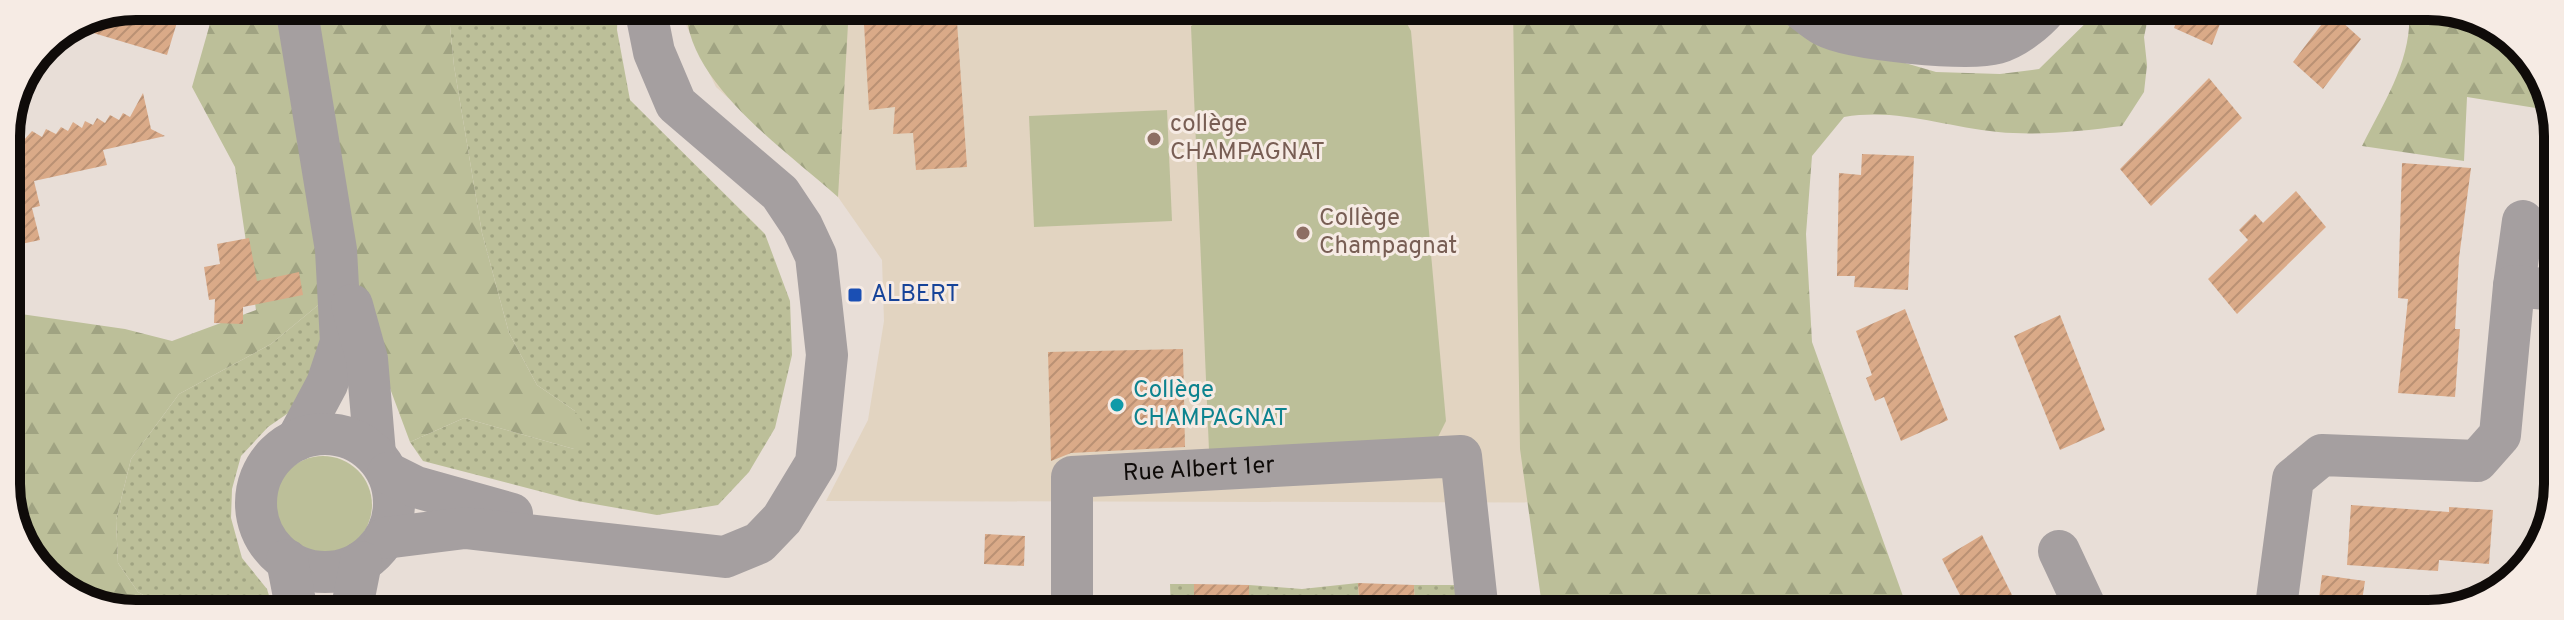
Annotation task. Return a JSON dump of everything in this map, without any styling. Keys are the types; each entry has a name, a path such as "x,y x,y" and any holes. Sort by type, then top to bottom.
{"street":[{"path":"297,440 327,384 341,342 336,250 298,20"},
{"path":"633,546 416,487 381,464 358,442 338,435 317,434 297,440 279,451 266,467 258,486 256,507 261,528 271,546 287,560 323,572 343,570 373,550 465,528 725,557 759,543 782,519 816,463 827,355 816,256 802,226 780,193 676,104 654,52 648,20"},
{"path":"1817,20 1827,27 1868,38 1996,44 2037,20"},
{"path":"2277,600 2293,479 2322,455 2477,461 2500,435 2523,221"},
{"path":"336,250 367,359 381,464 394,495 393,517 373,550 355,600"},
{"path":"2514,286 2544,289"},
{"name":"Rue Albert 1er","path":"1072,600 1072,477 1461,456 1477,600"},
{"path":"2059,551 2082,600"},
{"path":"287,560 295,600"}],"shaded area":[{"name":"Collège Champagnat","path":"686,20 1708,20 1843,503 826,501 868,420 884,321 882,260 838,197 716,87"}],"green space":[{"path":"211,20 449,20 454,66 482,233 509,333 537,385 575,411 589,434 574,449 464,418 410,442 388,383 322,302 271,344 179,394 131,459 116,520 118,563 138,592 152,600 113,598 99,594 54,566 36,542 22,507 20,314 125,329 172,341 256,310 235,167 192,87"},
{"path":"449,20 617,20 630,100 765,234 790,301 792,355 775,428 749,472 718,505 657,515 577,501 423,461 410,442 464,418 574,449 575,411 537,385 509,333 482,233 454,66"},
{"path":"688,20 848,20 838,197 767,136 720,88 702,62 690,35"},
{"path":"1202,20 1405,20 1411,31 1446,421 1435,443 1209,450 1191,26"},
{"path":"1513,20 1784,20 1847,46 1936,72 2000,74 2039,69 2089,20 2148,20 2144,37 2147,65 2144,92 2122,126 2013,133 1903,116 1864,115 1844,117 1812,156 1806,234 1812,342 1904,600 1541,600 1520,449"},
{"path":"2409,20 2451,22 2499,44 2520,65 2541,109 2467,97 2464,161 2362,146 2402,63"},
{"path":"1167,110 1172,221 1034,227 1029,116"},
{"path":"322,302 322,350 297,407 268,427 241,456 232,489 231,518 242,558 267,589 270,600 152,600 138,592 118,563 116,520 131,459 179,394 271,344"},
{"path":"323,456 342,460 358,470 368,486 372,505 368,524 358,540 342,550 323,554 304,550 288,540 278,524 274,505 278,486 288,470 304,460"},
{"path":"1358,583 1359,600 1249,600 1249,585 1302,589"},
{"path":"1170,584 1194,584 1194,600 1171,600"},
{"path":"1414,585 1475,585 1477,600 1415,600"}],"building":[{"path":"178,20 167,55 88,31 113,22"},
{"path":"864,20 957,20 967,167 916,170 913,133 893,134 895,107 869,110"},
{"path":"2177,20 2221,20 2212,45 2174,28"},
{"path":"2325,20 2340,20 2361,39 2323,89 2293,62"},
{"path":"2209,78 2242,118 2151,206 2120,169"},
{"path":"143,93 151,129 165,136 103,150 107,165 34,181 40,206 32,208 40,240 20,244 20,141 32,131 42,137 46,129 56,134 61,127 68,131 73,122 82,128 85,121 93,125 97,118 105,123 110,115 119,120 123,113 130,117"},
{"path":"1862,154 1914,156 1908,290 1854,287 1855,276 1837,276 1839,173 1861,175"},
{"path":"2402,163 2471,168 2459,258 2455,329 2460,329 2455,397 2398,393 2408,299 2398,298"},
{"path":"2296,191 2326,227 2237,314 2208,279 2248,240 2239,230 2255,214 2263,223"},
{"path":"249,238 257,281 299,272 303,295 243,307 243,324 214,323 215,299 209,300 204,267 220,264 217,244"},
{"path":"1905,309 1948,420 1901,441 1884,397 1875,401 1866,378 1872,375 1856,331"},
{"path":"2060,315 2105,430 2060,450 2014,336"},
{"name":"Collège CHAMPAGNAT","path":"1183,349 1185,447 1071,453 1051,461 1048,352"},
{"path":"2351,505 2449,512 2449,507 2493,510 2489,564 2439,560 2438,571 2347,565"},
{"path":"985,534 1025,536 1024,566 984,564"},
{"path":"1982,535 2014,600 1956,600 1961,597 1942,559"},
{"path":"2322,575 2365,581 2362,600 2319,600"},
{"path":"1358,583 1414,585 1415,600 1359,600"},
{"path":"1194,584 1249,585 1249,600 1194,600"}],"place":[{"name":"collège CHAMPAGNAT","path":"1154,139"},
{"name":"Collège Champagnat","path":"1303,233"},
{"name":"ALBERT","path":"855,295"},
{"name":"Collège CHAMPAGNAT","path":"1117,405"}]}
